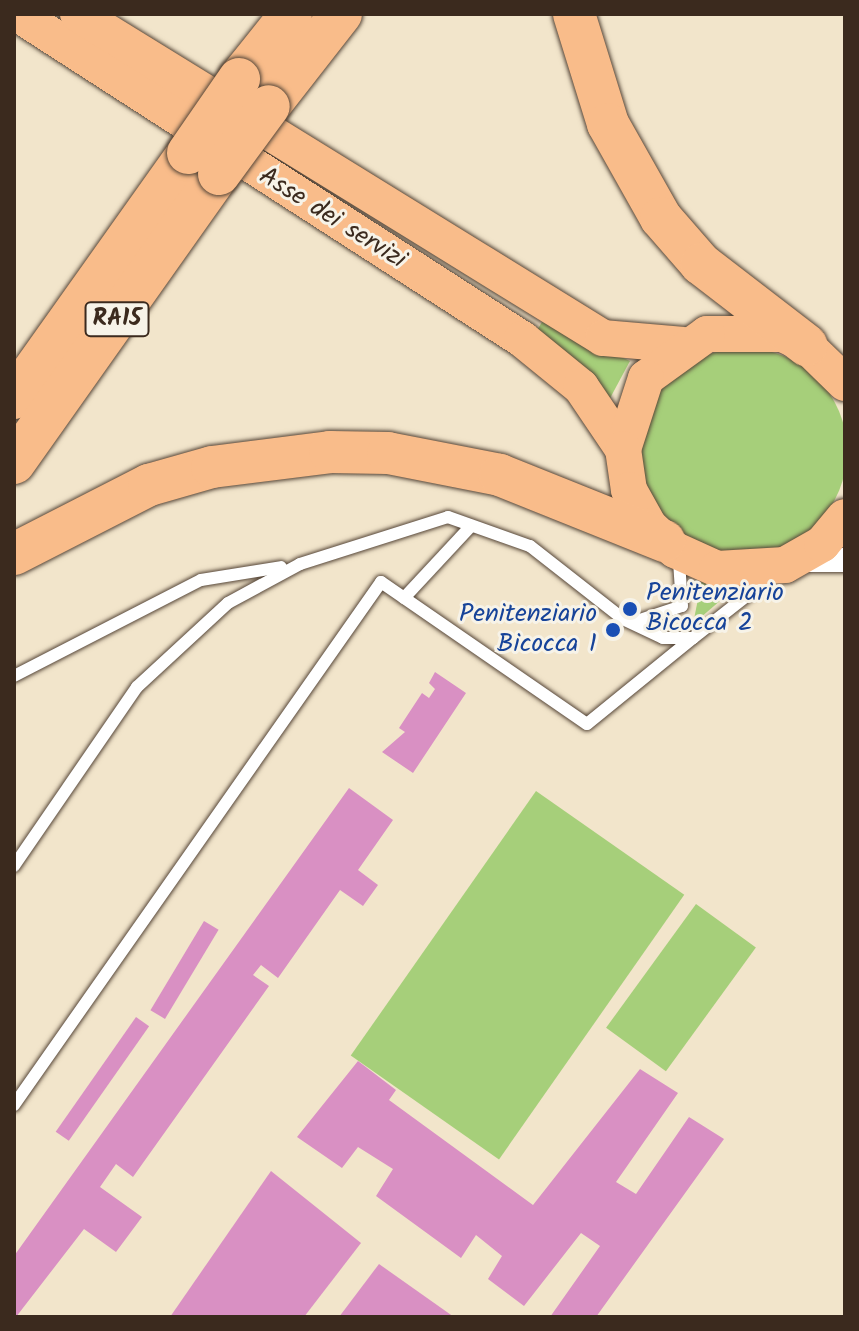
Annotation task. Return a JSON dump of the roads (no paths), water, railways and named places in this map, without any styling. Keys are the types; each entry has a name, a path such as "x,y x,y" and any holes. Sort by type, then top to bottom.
{"highway":[{"path":"203,164 254,92 291,14"},
{"path":"254,92 341,14"},
{"path":"574,14 608,124 661,218 701,264 806,345"},
{"name":"RA15","path":"14,398 203,164"},
{"name":"RA15","path":"14,463 203,164"},
{"path":"14,554 149,485 212,467 330,452 388,453 500,475 669,546"}],"main road":[{"name":"Asse dei servizi","path":"18,14 522,339 581,387 623,449"},
{"name":"Asse dei servizi","path":"78,14 603,338 683,345"},
{"path":"845,383 806,345 731,329 683,345 640,389 623,449 634,499 669,546 740,572 791,562 845,517"}],"street":[{"path":"791,562 845,560"}],"lane":[{"path":"14,676 201,580 300,564 448,517 530,546 623,619 663,638 693,638"},
{"path":"404,598 471,526"},
{"path":"623,619 649,623 682,606 685,574 669,546"},
{"path":"14,1105 381,582 587,724 791,562"},
{"path":"14,866 137,687 228,603 300,564"}],"place":[{"name":"Penitenziario Bicocca 2","path":"630,609"},
{"name":"Penitenziario Bicocca 1","path":"613,630"}]}
